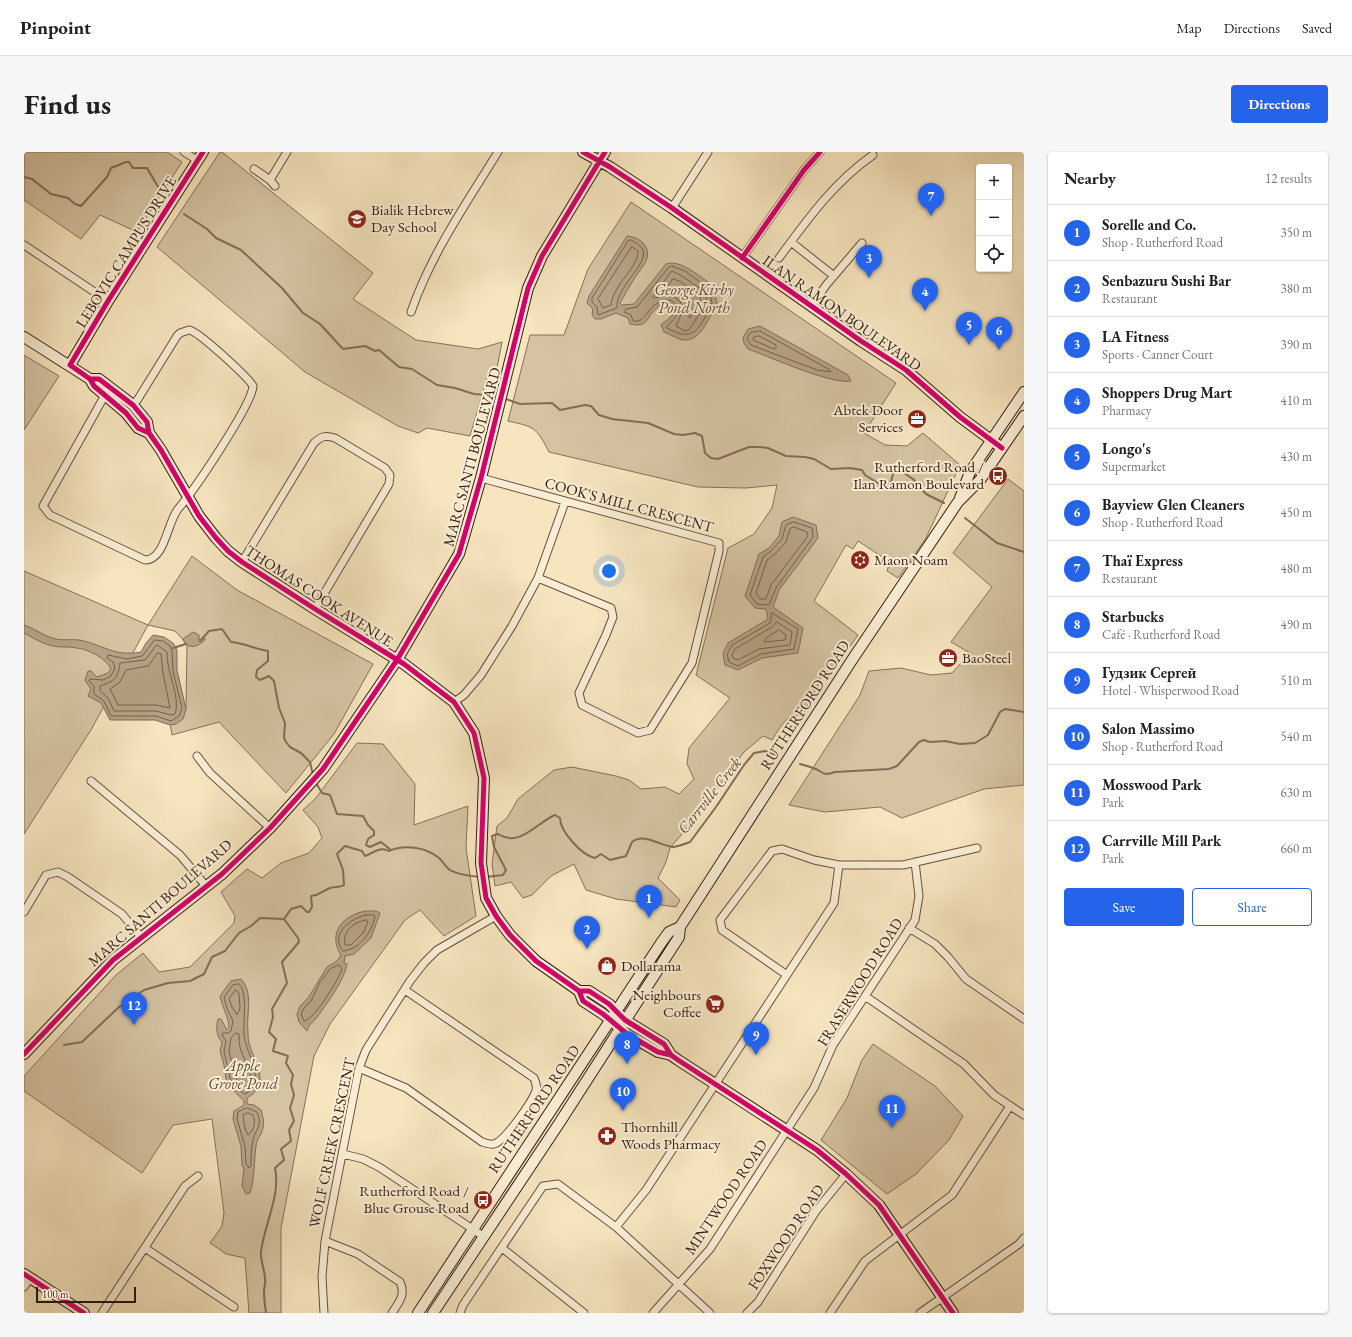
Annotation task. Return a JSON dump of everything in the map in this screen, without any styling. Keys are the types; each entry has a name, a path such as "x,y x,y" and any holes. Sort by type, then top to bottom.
{"street":[{"path":"184,152 200,156"},
{"path":"270,180 287,152"},
{"path":"411,312 420,284 434,258 498,152"},
{"name":"ILAN RAMON BOULEVARD","path":"583,152 602,156 742,258 906,370 992,442 1002,448"},
{"path":"672,208 708,152"},
{"path":"742,258 804,170 820,152"},
{"path":"780,258 826,197 856,167 873,155"},
{"name":"LEBOVIC CAMPUS DRIVE","path":"70,365 108,301 200,156"},
{"name":"MARC SANTI BOULEVARD","path":"24,1054 103,970 222,874 270,828 323,769 397,660 459,554 481,478 528,288 542,256 602,156"},
{"path":"254,169 270,180 275,186"},
{"path":"791,242 834,276"},
{"path":"812,306 834,276 862,243"},
{"path":"24,245 108,301"},
{"path":"105,395 44,502 46,512 145,560 150,560 160,553 171,520 199,481 247,403 252,390 251,382 192,330 185,330 177,336 133,405"},
{"name":"THOMAS COOK AVENUE","path":"24,337 90,379 94,386 126,414 138,428 149,433"},
{"name":"THOMAS COOK AVENUE","path":"90,379 99,379 133,405 147,422 149,433 161,450 188,497 216,538 242,562 397,660 454,702 474,733 479,749 484,778 484,815 481,863 486,898 496,916 510,935 536,961 579,991 589,991 613,1016 623,1024 664,1044 671,1055 817,1150 846,1174 879,1205 952,1313"},
{"name":"RUTHERFORD ROAD","path":"958,502 970,472 992,442 1024,392"},
{"name":"RUTHERFORD ROAD","path":"433,1313 679,937 680,927 852,660 958,502 980,480 1024,416"},
{"path":"242,562 314,443 320,437 326,435 335,438 385,468 390,475 390,484 315,609"},
{"name":"COOK'S MILL CRESCENT","path":"481,478 719,543 720,551 692,663 650,730 638,733 582,705 579,693 613,617 611,608 538,578"},
{"path":"454,702 464,695 481,675 512,626 538,578 565,502"},
{"path":"197,756 210,773 270,828"},
{"path":"91,781 180,855 206,886"},
{"path":"787,975 722,930 720,920 772,851 782,849 814,860 839,865 903,865 977,848"},
{"name":"FRASERWOOD ROAD","path":"786,1130 814,1088 833,1045 914,920 919,896 915,862"},
{"path":"616,1227 646,1190 834,903 839,865"},
{"path":"24,912 46,875 58,872 68,877 122,914 141,938"},
{"name":"WOLF CREEK CRESCENT","path":"324,1313 322,1277 325,1241 359,1068 366,1050 424,963 437,950 496,916"},
{"name":"RUTHERFORD ROAD","path":"418,1313 669,932 680,927"},
{"path":"909,928 935,944 966,979 1024,1019"},
{"path":"359,1068 406,1088 482,1142 493,1144 500,1141 511,1130 536,1092 534,1078 405,990"},
{"path":"865,996 964,1064 994,1095 1024,1115"},
{"path":"830,1313 865,1261 952,1196 1010,1106"},
{"name":"MINTWOOD ROAD","path":"653,1313 710,1249 786,1130"},
{"path":"343,1154 363,1159 379,1166 483,1236"},
{"name":"FOXWOOD ROAD","path":"747,1313 758,1302 816,1211 846,1174"},
{"path":"102,1313 185,1186 198,1176"},
{"path":"460,1313 463,1305 543,1186 558,1184 616,1227 679,1283 710,1313"},
{"path":"920,1313 1019,1244 1024,1238"},
{"name":"WOLF CREEK CRESCENT","path":"325,1241 358,1254 392,1275 400,1282 403,1290 403,1296 392,1313"},
{"path":"145,1248 234,1307"},
{"path":"502,1248 584,1313"},
{"path":"24,1287 27,1276 84,1313"}],"shaded area":[{"path":"24,152 167,152 182,162 137,232 100,215 81,239 24,200"},
{"path":"220,152 222,152 373,273 353,299 416,340 478,349 502,342 497,368 488,375 470,436 427,428 418,433 398,426 305,372 157,247"},
{"path":"631,202 896,383 864,433 885,445 907,446 923,433 960,465 926,538 898,578 887,571 890,562 858,541 853,549 846,545 814,601 858,635 839,662 820,677 820,681 803,715 797,715 784,722 772,740 763,736 744,752 694,820 670,848 666,862 658,878 680,900 676,907 616,899 586,890 574,864 551,876 532,895 523,898 511,882 495,886 492,864 497,826 507,818 518,799 554,770 572,767 629,780 641,789 665,787 679,794 694,779 687,764 689,748 730,698 696,675 728,548 754,534 772,508 777,485 746,488 698,487 549,452 541,437 534,429 508,421 530,335 564,335 588,269"},
{"path":"24,355 59,376 24,430"},
{"path":"1008,479 1024,491 1024,785 984,789 902,818 880,807 825,812 789,805 860,695 869,671 901,668 931,675 952,673 970,653 951,642 992,587 953,553"},
{"path":"192,556 237,590 373,664 334,734 286,793 219,722 172,735 169,717 186,709 187,644 175,631 148,625"},
{"path":"24,571 148,625 91,730 24,834"},
{"path":"357,743 383,744 415,784 414,825 468,806 466,848 476,916 444,936 420,910 405,920 330,1024 314,1056 281,1228 281,1313 249,1313 245,1258 226,1254 210,1243 222,1226 224,1213 212,1119 173,1125 142,1173 24,1091 24,1076 116,975 143,953 159,972 190,967 234,923 235,916 221,892 247,869 262,878 281,863 309,853 322,838 318,827 303,810 316,798"},
{"path":"873,1044 935,1086 963,1116 949,1140 916,1174 887,1194 821,1140 847,1098 862,1060"}],"water":[{"name":"George Kirby Pond North","path":"627,236 636,238 644,244 647,251 647,256 645,263 620,303 622,305 634,304 666,264 672,263 684,266 713,285 717,303 705,326 696,336 691,339 682,340 664,332 661,325 672,316 674,308 669,303 658,307 641,325 630,324 628,318 616,313 601,319 595,319 592,315 593,309 587,303 589,296"},
{"path":"760,326 848,375 851,381 830,379 816,375 748,349 743,338 748,329"},
{"path":"793,517 816,525 818,538 779,590 773,607 803,628 798,653 762,658 738,670 725,665 723,653 728,643 768,619 766,609 755,608 745,596 759,554 769,548 779,536 782,522"},
{"path":"24,625 55,639 79,640 123,653 141,652 153,635 164,637 173,643 177,650 177,670 186,709 183,719 176,724 170,725 155,720 110,720 101,703 88,696 91,689 85,680 88,671 91,671 97,677 108,673 111,669 109,665 97,655 86,650 74,647 53,646 38,641 24,633"},
{"path":"193,632 199,635 199,640 205,638 205,640 193,647 185,644 183,639"},
{"path":"366,911 376,911 380,913 371,938 354,954 345,956 344,963 347,964 343,977 331,998 309,1026 307,1031 299,1022 297,1014 300,1006 308,998 327,967 337,961 341,955 337,947 336,939 340,926 350,916"},
{"name":"Apple Grove Pond","path":"241,979 247,991 249,1004 248,1037 260,1075 259,1085 252,1095 247,1098 247,1104 254,1105 261,1110 264,1123 256,1146 252,1187 250,1193 246,1194 242,1186 244,1168 242,1166 241,1146 233,1119 234,1111 244,1105 244,1101 232,1089 226,1079 220,1051 222,1042 217,1028 218,1019 221,1019 227,1030 229,1028 228,1020 220,996 231,981"}],"waterway":[{"path":"24,177 32,179 51,194 68,198 75,204 81,206 107,177 111,168 129,162 133,168 147,168 160,190"},
{"path":"184,214 207,229 216,238 241,250 282,288 303,313 320,324 343,349 365,346 375,351 379,350 399,367 412,369 437,385 455,388 474,394 497,396"},
{"path":"503,398 520,404 552,403 560,410 585,405 591,406 599,415 612,419 648,423 674,434 683,435 695,433 702,436 705,453 711,458 718,459 749,447 768,448 786,456 814,459 831,469 850,468 862,470 865,475 881,485 888,485 891,482 894,470 904,473 913,479 926,494 944,503"},
{"path":"965,518 997,543 1024,552"},
{"name":"Carrville Creek","path":"200,641 209,631 222,629 231,642 268,651 268,661 257,670 256,677 260,680 269,676 274,681 279,708 285,723 284,738 290,747 301,753 310,762 313,775"},
{"name":"Carrville Creek","path":"173,648 186,644"},
{"name":"Carrville Creek","path":"800,764 817,769 825,774 835,772 889,769 897,766 919,742 924,740 930,742 945,741 960,744 975,743 988,735 1000,712 1005,709 1024,712"},
{"name":"Carrville Creek","path":"486,877 503,875 506,870 494,847 492,836 498,834 506,838 521,836 555,815 560,818 564,830 573,842 584,853 595,858 601,854 610,860 626,856 632,842 637,839 648,839 674,847 690,842 754,753 765,751 776,755"},
{"name":"Carrville Creek","path":"316,783 322,793 330,795 337,814 363,816 368,825 374,831 374,835 368,839 366,845 370,847 381,842 391,850"},
{"path":"284,919 291,909 301,906 309,912 312,907 311,896 319,894 330,888 344,885 343,870 337,854 345,846 362,851 365,856 383,849 389,851 408,847 421,849 434,854 448,869 453,872 480,877"},
{"path":"64,1045 82,1042 119,1007 144,990 168,983 190,981 204,974 212,957 225,951 239,933 251,926 260,918 284,919"},
{"path":"266,1313 264,1294 265,1280 261,1252 276,1189 275,1168 284,1160 281,1149 291,1141 289,1130 294,1121 290,1108 294,1095 291,1084 293,1075 286,1063 288,1056 273,1051 276,1039 269,1032 273,1017 272,1009 287,983 282,962 299,942 298,938 284,919"}],"cycle path":[{"path":"203,152 108,301 70,365 90,379 94,386 126,413 138,428 149,433 161,450 199,516 228,551 242,562 315,609 404,664 454,702 474,733 484,778 481,863 486,898 496,916 510,935 536,961 579,991 583,1001 603,1014 627,1034 658,1052 671,1055"},
{"path":"583,152 610,167 672,208 861,341 906,370 960,417 1002,448"},
{"path":"24,1054 113,960 222,874 270,828 323,769 397,660 459,554 481,478 528,288 542,256 605,152"},
{"path":"742,258 804,170 820,152"},
{"path":"90,379 99,379 133,405 147,422 149,433"},
{"path":"579,991 589,991 609,1004 625,1020 664,1044 671,1055 817,1150 846,1174 879,1205 953,1313"},
{"path":"24,1274 84,1313"}],"place":[{"name":"Thaï Express","path":"931,216"},
{"name":"Bialik Hebrew Day School","path":"357,219"},
{"name":"LA Fitness","path":"869,278"},
{"name":"Shoppers Drug Mart","path":"925,311"},
{"name":"Longo's","path":"969,345"},
{"name":"Bayview Glen Cleaners","path":"999,350"},
{"name":"Abtek Door Services","path":"917,419"},
{"name":"Rutherford Road / Ilan Ramon Boulevard","path":"998,476"},
{"name":"Maon Noam","path":"860,560"},
{"name":"BaoSteel","path":"948,658"},
{"name":"Sorelle and Co.","path":"649,918"},
{"name":"Senbazuru Sushi Bar","path":"587,949"},
{"name":"Dollarama","path":"607,966"},
{"name":"Neighbours Coffee","path":"715,1004"},
{"name":"Carrville Mill Park","path":"134,1025"},
{"name":"Гудзик Сергей","path":"756,1055"},
{"name":"Starbucks","path":"627,1064"},
{"name":"Salon Massimo","path":"623,1111"},
{"name":"Mosswood Park","path":"892,1128"},
{"name":"Thornhill Woods Pharmacy","path":"607,1136"},
{"name":"Rutherford Road / Blue Grouse Road","path":"483,1200"}]}
